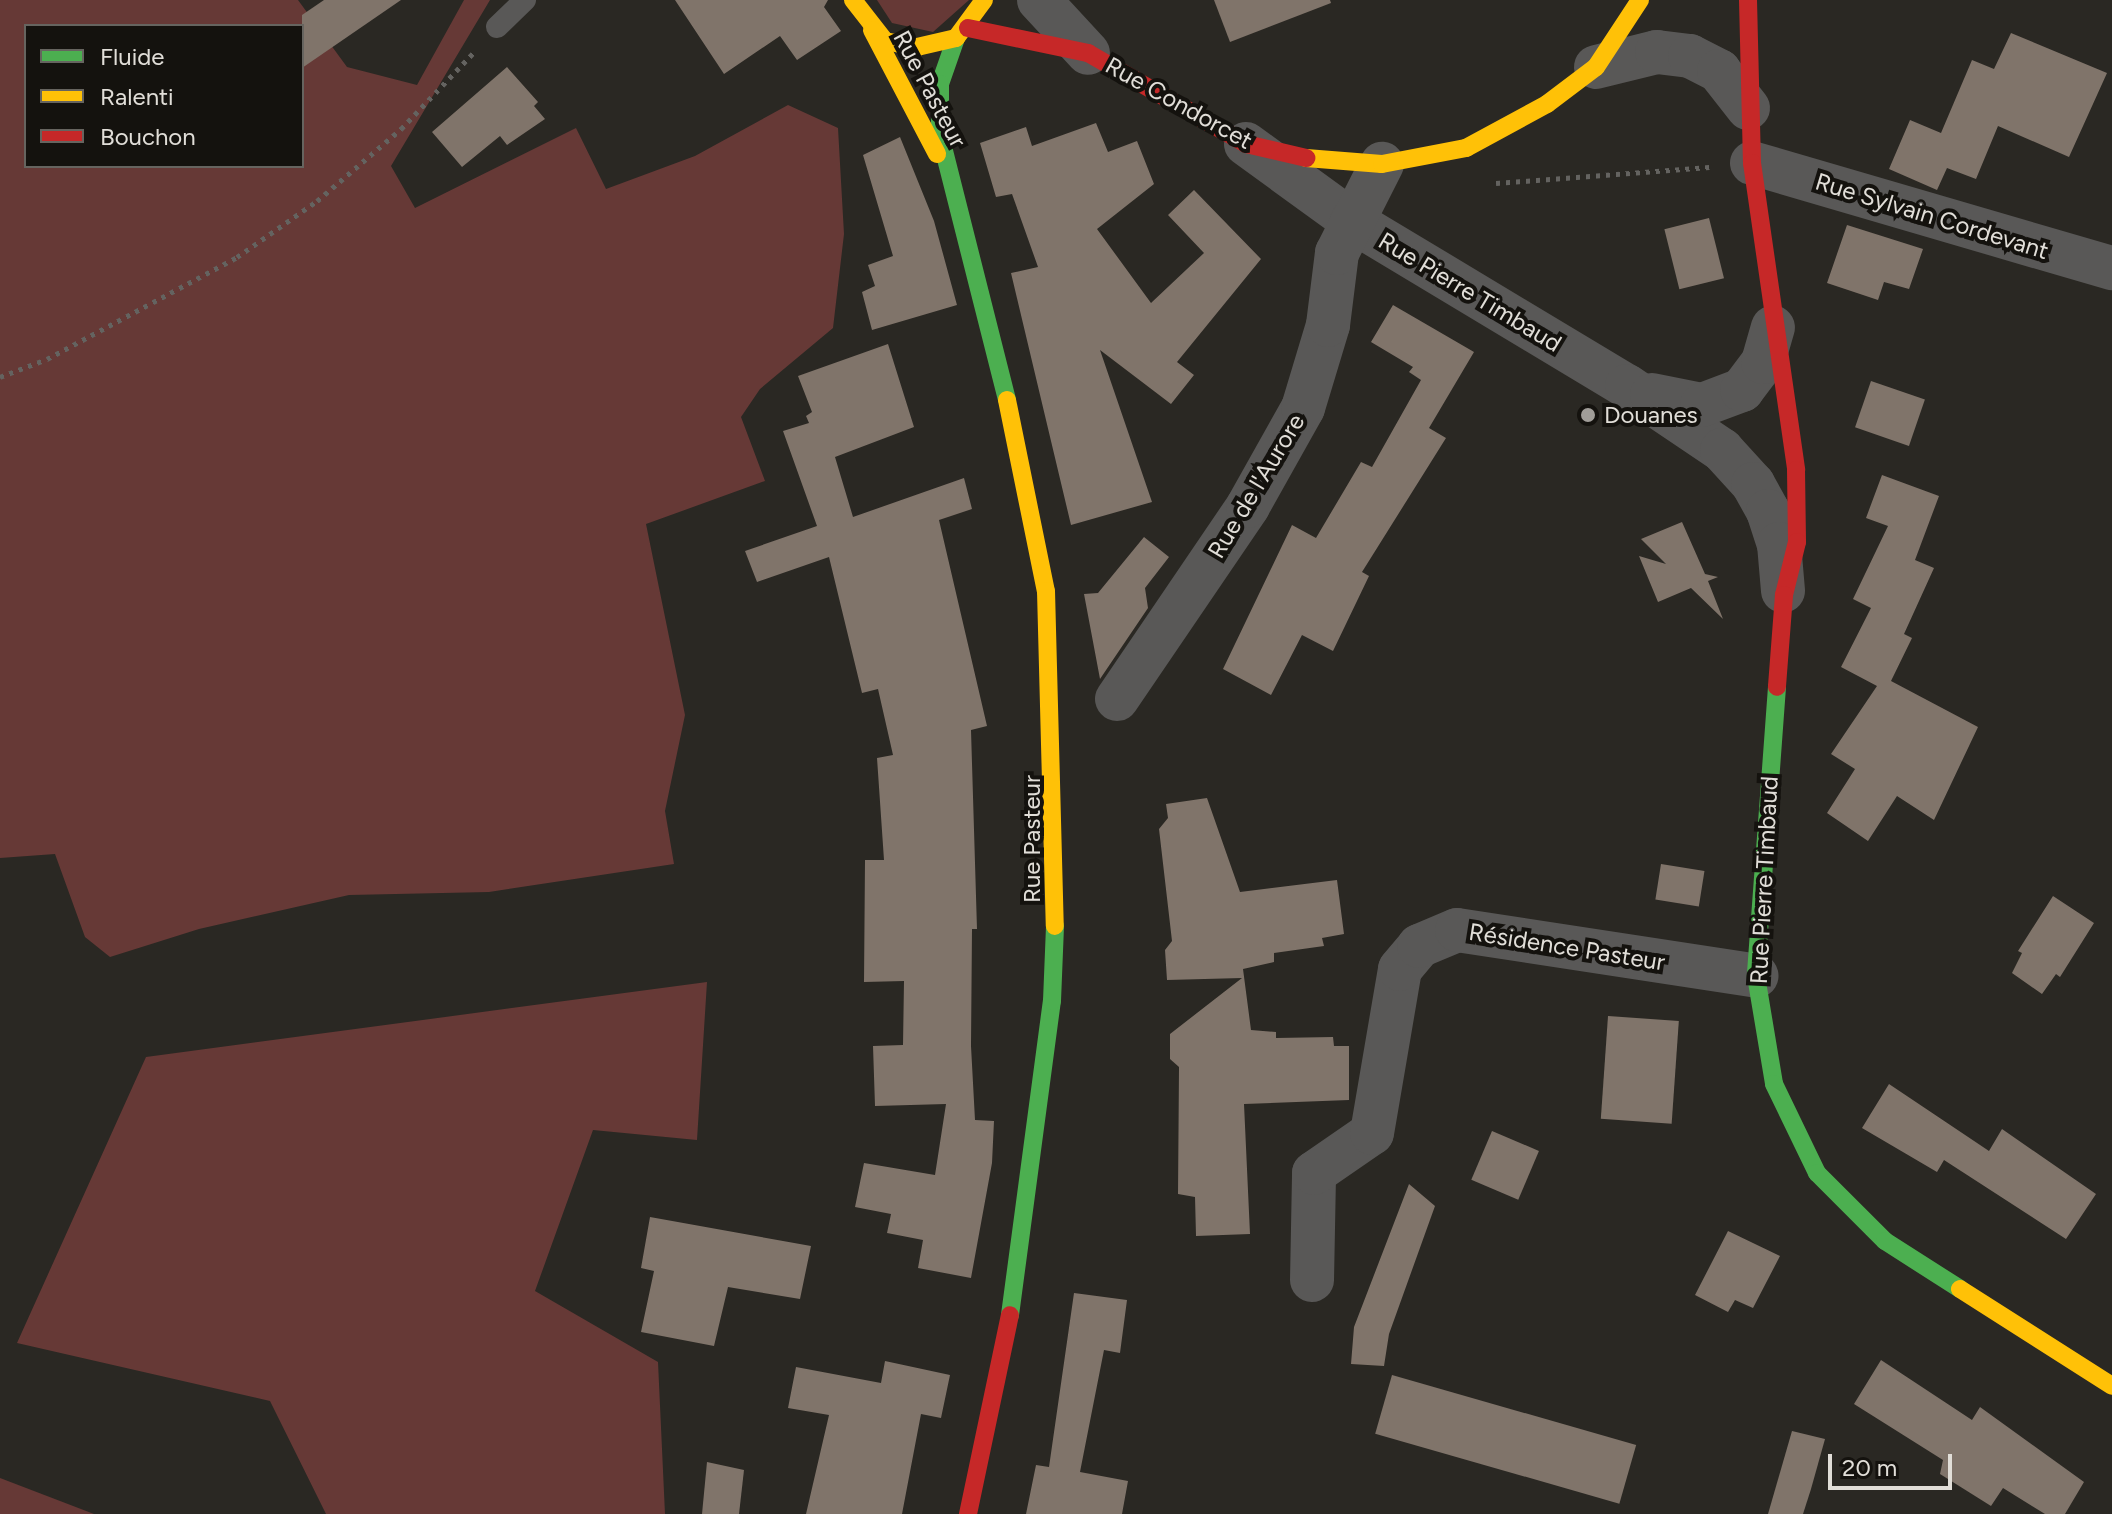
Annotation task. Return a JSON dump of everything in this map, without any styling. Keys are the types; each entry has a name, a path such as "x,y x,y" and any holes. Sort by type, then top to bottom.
{"street":[{"name":"Rue Pasteur","path":"853,0 946,170"},
{"name":"Rue Pasteur","path":"968,1514 1008,1327 1050,1017 1057,824 1053,662 1038,539 987,316 946,170 938,104 944,65 984,0"},
{"name":"Rue Condorcet","path":"1039,0 1088,53 1246,144 1293,157 1403,162 1508,128 1596,67 1640,0"},
{"name":"Rue Pierre Timbaud","path":"1748,0 1748,108 1752,163 1773,327 1796,470 1797,542 1784,595 1756,976 1774,1084 1817,1173 1885,1241 2112,1386"},
{"path":"872,30 901,47 962,33"},
{"name":"Rue Condorcet","path":"962,33 1088,53"},
{"path":"1596,67 1657,52 1690,56 1719,71 1748,108"},
{"name":"Rue Pierre Timbaud","path":"1246,144 1352,221 1627,386 1722,450 1753,484 1779,544 1784,595"},
{"name":"Rue de l'Aurore","path":"1117,699 1248,506 1303,408 1328,325 1337,253 1352,221 1403,162"},
{"name":"Rue Sylvain Cordevant","path":"1752,163 2112,268"},
{"path":"1627,386 1680,404 1721,402 1755,377 1773,327"},
{"name":"Résidence Pasteur","path":"1312,1280 1314,1173 1372,1133 1400,969 1419,946 1457,930 1756,976"}],"lane":[{"path":"497,27 525,0"}],"path":[{"path":"0,377 47,359 237,257 317,201 401,129 497,27"},
{"path":"1403,162 1464,182 1482,184 1752,163"}],"shaded area":[{"path":"0,0 298,0 347,67 417,85 464,0 490,0 391,166 415,208 576,128 606,189 695,156 788,105 838,128 844,234 833,328 760,389 741,417 765,481 646,524 685,715 665,811 674,864 489,892 349,895 199,929 110,957 85,937 55,854 0,858"},
{"path":"877,0 969,0 933,32 892,23"},
{"path":"707,982 697,1140 593,1130 535,1291 658,1362 665,1514 326,1514 270,1401 17,1343 146,1057"},
{"path":"0,1478 94,1514 0,1514"}],"building":[{"path":"324,0 401,0 304,67 302,15"},
{"path":"675,0 828,0 824,7 841,31 797,60 780,36 724,74"},
{"path":"1214,0 1330,0 1331,3 1230,42"},
{"path":"2011,33 2107,73 2069,157 1998,126 1976,179 1947,168 1937,190 1889,169 1910,120 1941,133 1972,60 1994,69"},
{"path":"507,67 538,102 534,106 545,119 507,145 500,136 462,167 432,132"},
{"path":"1096,123 1108,152 1137,141 1154,184 1097,229 1151,303 1204,253 1168,215 1194,190 1261,259 1177,362 1194,375 1171,404 1100,350 1152,502 1071,525 1011,273 1038,267 1012,194 996,197 980,143 1026,127 1032,146"},
{"path":"900,137 934,221 957,305 872,330 862,292 875,286 868,265 893,256 863,155"},
{"path":"1709,218 1724,278 1679,289 1664,229"},
{"path":"1847,225 1923,249 1909,289 1884,282 1878,300 1827,283"},
{"path":"1393,305 1474,352 1429,428 1446,438 1362,572 1369,576 1333,651 1302,635 1271,695 1223,669 1292,525 1316,538 1361,462 1372,467 1421,380 1409,372 1413,367 1371,342"},
{"path":"888,344 914,427 835,457 853,517 964,478 972,509 939,520 987,726 971,730 977,929 972,929 971,1046 975,1120 994,1121 992,1163 971,1278 918,1268 923,1240 887,1233 891,1214 855,1207 864,1163 935,1175 946,1104 875,1106 873,1046 903,1045 904,981 864,982 865,860 884,860 877,758 893,755 878,689 862,693 829,557 757,582 745,551 817,526 783,431 809,423 806,416 812,412 798,376"},
{"path":"1871,381 1925,400 1909,446 1855,427"},
{"path":"1882,475 1939,496 1915,560 1934,568 1904,634 1912,638 1891,681 1978,727 1934,820 1897,796 1868,841 1827,813 1855,769 1831,754 1877,686 1841,667 1871,608 1853,599 1888,526 1866,518"},
{"path":"1682,522 1705,574 1718,577 1708,581 1723,619 1691,588 1658,602 1639,556 1666,564 1641,539"},
{"path":"1144,537 1169,557 1145,588 1148,608 1100,679 1084,594 1098,593"},
{"path":"1207,798 1240,892 1337,880 1344,934 1322,938 1324,946 1274,953 1274,962 1243,969 1251,1030 1276,1032 1276,1038 1333,1037 1334,1046 1349,1046 1349,1100 1244,1104 1250,1234 1196,1236 1195,1197 1178,1194 1179,1067 1170,1059 1170,1034 1242,978 1167,980 1165,950 1172,941 1159,829 1168,818 1166,804"},
{"path":"1661,864 1704,871 1699,906 1655,900"},
{"path":"2053,896 2094,923 2060,977 2056,974 2042,994 2012,973 2022,953 2018,951"},
{"path":"1608,1016 1679,1021 1672,1124 1601,1119"},
{"path":"1889,1084 1989,1151 2002,1129 2096,1194 2066,1239 1944,1160 1937,1172 1862,1128"},
{"path":"1492,1131 1539,1151 1518,1200 1471,1180"},
{"path":"1409,1184 1435,1206 1389,1334 1384,1366 1351,1364 1354,1327"},
{"path":"650,1217 811,1246 800,1299 728,1287 714,1346 641,1332 654,1271 641,1268"},
{"path":"1728,1231 1780,1256 1753,1308 1735,1300 1728,1312 1695,1295"},
{"path":"1074,1293 1127,1300 1120,1353 1104,1350 1080,1472 1128,1481 1122,1514 1026,1514 1036,1465 1049,1467"},
{"path":"1881,1360 1972,1420 1980,1407 2084,1482 2065,1514 2045,1514 2003,1488 1991,1506 1940,1474 1943,1460 1854,1404"},
{"path":"885,1361 950,1375 941,1418 921,1414 902,1514 806,1514 829,1415 788,1408 796,1367 881,1383"},
{"path":"1392,1375 1636,1445 1619,1504 1375,1434"},
{"path":"1792,1431 1825,1439 1811,1489 1803,1514 1768,1514"},
{"path":"707,1462 744,1470 739,1514 702,1514"}],"traffic: fast":[{"path":"956,38 940,84 940,135 1007,400"},
{"path":"1777,687 1756,976 1774,1084 1817,1173 1885,1241 1960,1289"},
{"path":"1010,1315 1052,1001 1055,926"}],"traffic: slow":[{"path":"853,0 885,41 917,47 956,38 984,0"},
{"path":"1306,158 1382,164 1466,148 1547,104 1596,67 1640,0"},
{"path":"872,30 937,154"},
{"path":"1007,400 1046,591 1055,926"},
{"path":"1960,1289 2112,1386"}],"traffic: jam":[{"path":"1748,0 1752,163 1796,470 1797,542 1784,595 1777,687"},
{"path":"968,28 1088,53 1246,144 1306,158"},
{"path":"968,1514 1010,1315"}],"place":[{"name":"Douanes","path":"1588,415"}]}
